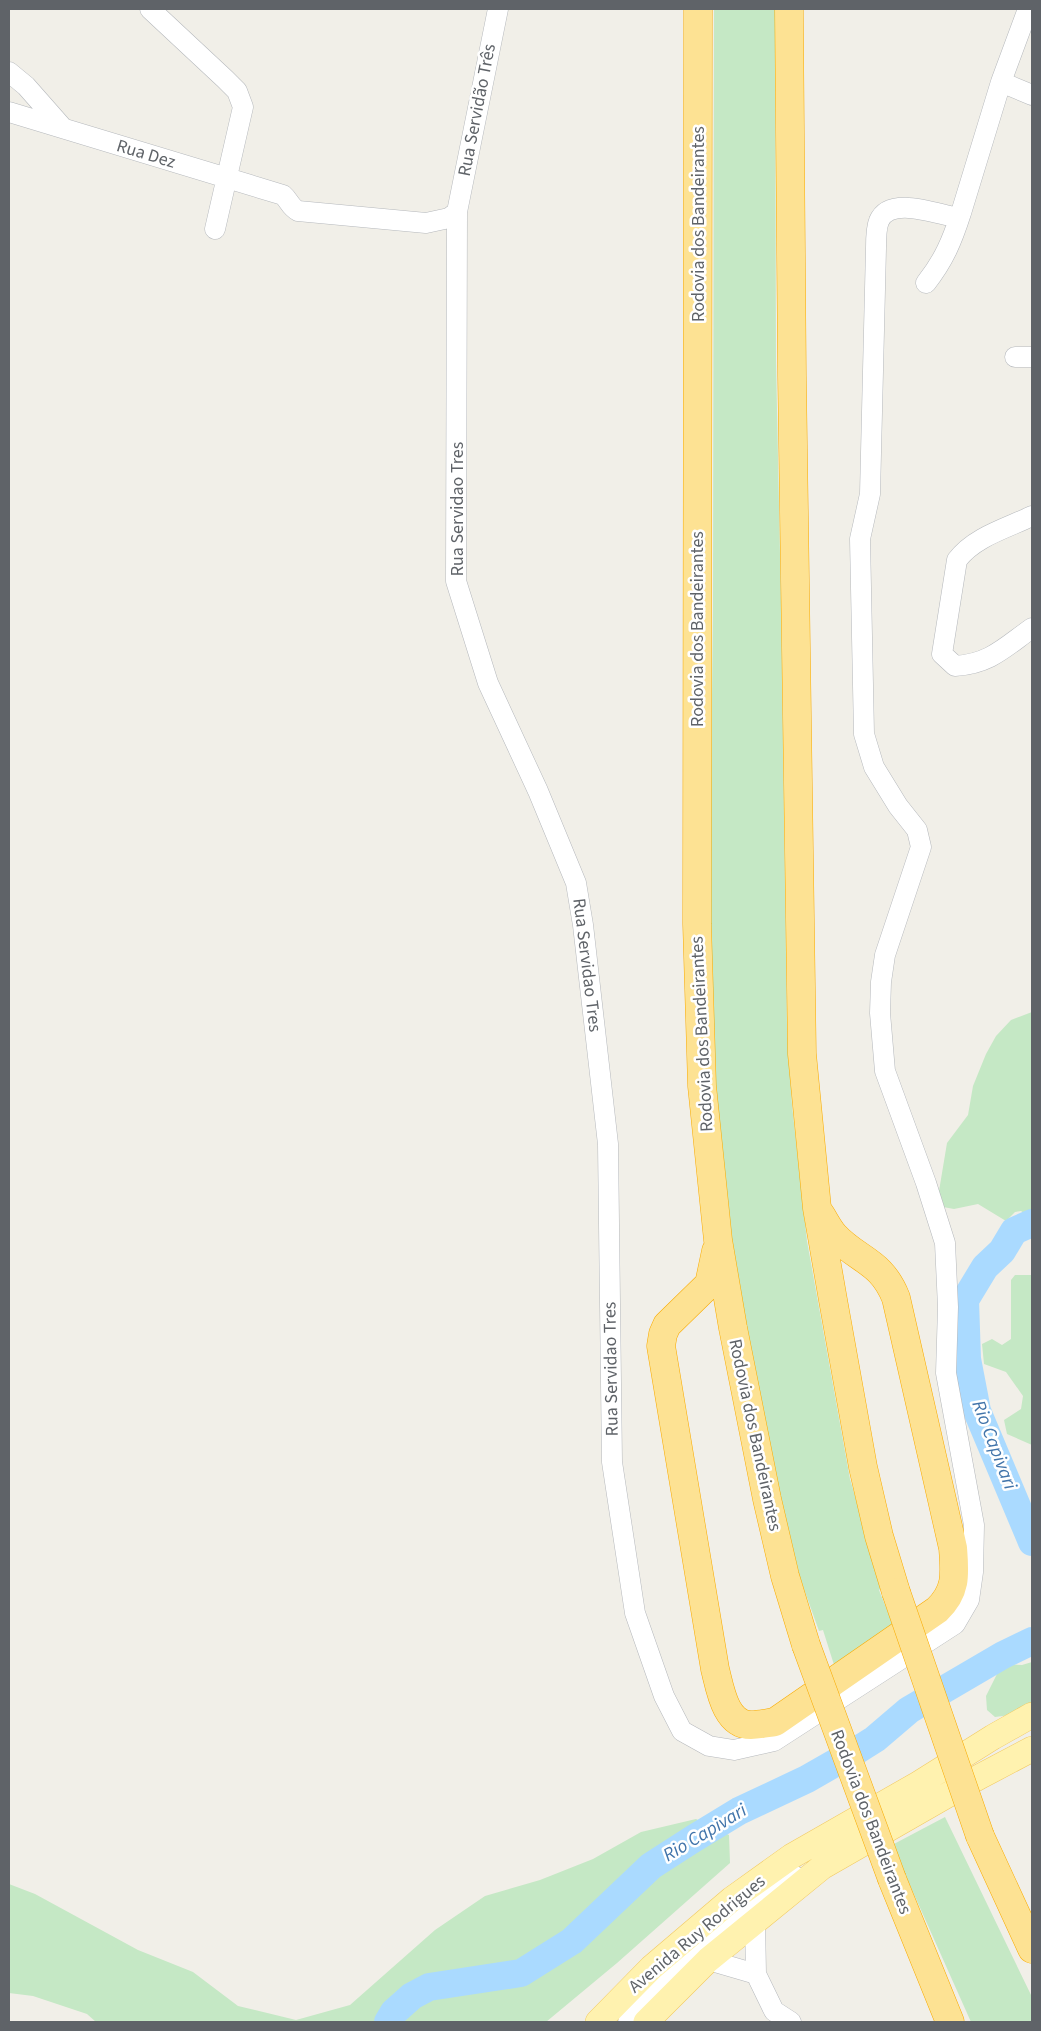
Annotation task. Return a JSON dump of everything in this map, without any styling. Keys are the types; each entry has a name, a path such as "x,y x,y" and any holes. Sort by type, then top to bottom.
{"highway":[{"name":"Rodovia dos Bandeirantes","path":"698,9 697,924 702,1086 718,1240 749,1413 785,1576 806,1646 892,1879 950,2022"},
{"path":"789,9 792,376 802,1054 817,1208 863,1467 879,1536 896,1592 980,1836 1032,1949"},
{"path":"718,1240 709,1284 667,1325 661,1346 714,1669 725,1703 735,1720 749,1725 775,1722 937,1610 947,1600 953,1585 955,1572 953,1548 896,1298 891,1284 880,1270 834,1234 817,1208"}],"main road":[{"name":"Avenida Ruy Rodrigues","path":"598,2022 652,1968 732,1899 785,1862 918,1784 992,1737 1032,1716"},
{"name":"Avenida Ruy Rodrigues","path":"646,2022 708,1960 822,1867 979,1777 1032,1749"}],"street":[{"path":"150,9 237,92 242,107 215,229"},
{"name":"Rua Servidão Três","path":"457,212 498,9"},
{"path":"926,283 940,265 951,245 1001,82 1028,9"},
{"path":"9,72 26,86 63,128"},
{"path":"1001,82 1032,95"},
{"name":"Rua Dez","path":"9,112 283,196 292,208 298,212 426,223 449,218 457,212"},
{"name":"Rua Servidao Tres","path":"457,212 456,581 488,684 538,791 576,883 583,925 608,1144 612,1462 635,1613 664,1696 682,1731 709,1746 734,1750 774,1741 955,1624 969,1600 974,1572 974,1525 946,1373 948,1307 945,1243 886,1071 880,1013 881,982 885,955 921,847 917,830 898,806 874,767 864,734 860,538 870,494 878,222 883,213 890,208 901,206 954,217 961,213"},
{"path":"1032,516 976,542 965,549 957,560 942,654 955,666 970,665 991,658 1032,628"},
{"path":"608,2022 689,1944 742,1899 810,1853 1032,1725"},
{"path":"628,2022 698,1952 751,1906 818,1860 1032,1742"},
{"path":"754,1922 756,1974 774,2011 791,2022"},
{"path":"708,1960 756,1974"}],"green space":[{"path":"714,9 775,9 776,360 787,1026 792,1105 807,1241 850,1479 882,1588 879,1590 895,1630 835,1668 823,1630 819,1631 799,1575 784,1520 764,1424 730,1232 715,1076 711,1015 710,874 713,607"},
{"path":"1032,1012 1032,1219 1021,1211 1015,1212 1006,1221 978,1204 954,1209 943,1207 938,1197 947,1143 968,1115 973,1086 986,1054 996,1036 1011,1020"},
{"path":"1015,1275 1032,1275 1032,1445 1007,1434 1004,1420 1021,1409 1023,1396 1006,1372 984,1364 982,1344 992,1339 1002,1345 1011,1339 1011,1280"},
{"path":"1032,1662 1032,1704 1010,1715 995,1717 987,1710 986,1696 1002,1664 1022,1665"},
{"path":"945,1817 1032,1997 1032,2022 971,2022 892,1845"},
{"path":"696,1819 729,1835 730,1863 617,1963 546,2022 96,2022 87,2014 33,1996 9,1993 9,1884 35,1894 138,1950 193,1972 238,2006 296,2020 350,2005 435,1930 485,1896 540,1880 593,1859 641,1832"}],"waterway":[{"name":"Rio Capivari","path":"1032,1223 1014,1231 1002,1251 985,1267 965,1300 967,1359 977,1411 1032,1542"},
{"name":"Rio Capivari","path":"388,2022 394,2012 412,1996 429,1987 521,1973 572,1941 651,1866 739,1811 807,1779 856,1751 875,1739 909,1710 1003,1655 1032,1641"}]}
